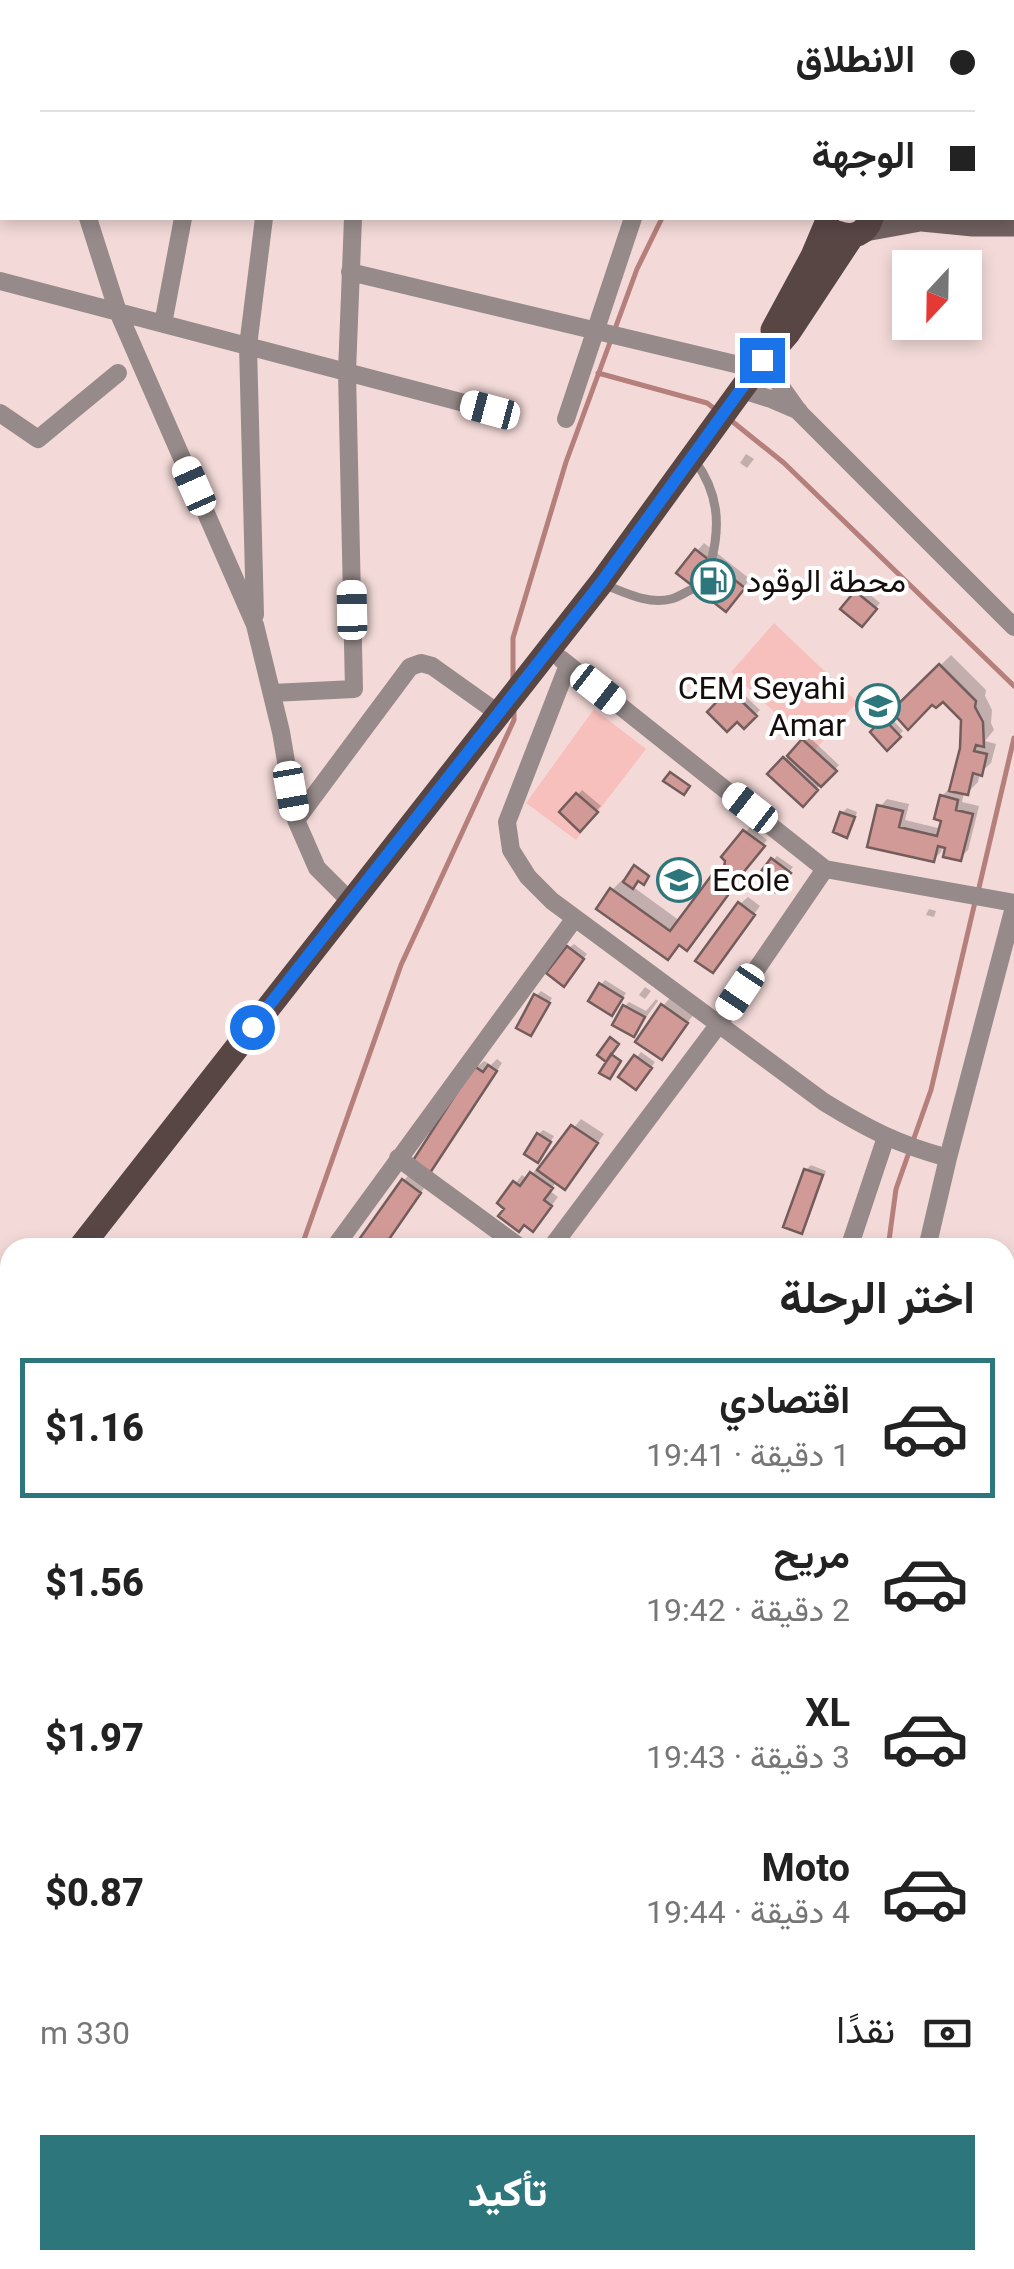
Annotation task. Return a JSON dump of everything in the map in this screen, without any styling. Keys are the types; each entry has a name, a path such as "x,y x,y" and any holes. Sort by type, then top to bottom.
{"main road":[{"path":"757,368 774,326 813,256 822,220"},
{"path":"823,220 838,234 863,227"},
{"path":"88,1238 498,713 558,657 601,583 863,227"}],"street":[{"path":"89,220 118,312 255,625 281,732 296,820 317,868 350,902"},
{"path":"163,324 183,220"},
{"path":"255,625 248,346 264,220"},
{"path":"272,693 354,689 347,372 352,220"},
{"path":"566,419 632,220"},
{"path":"863,227 913,220"},
{"path":"931,220 1014,224"},
{"path":"350,272 757,368 1014,627"},
{"path":"0,281 490,410"},
{"path":"757,368 771,399 800,412"},
{"path":"0,413 38,439 118,374"},
{"path":"930,1238 1014,905 825,868 558,657 507,822 510,850 528,877 552,901 824,1102 869,1130 948,1158"},
{"path":"296,820 410,667 421,663 432,666 498,713"},
{"path":"558,1238 719,1024 825,868"},
{"path":"341,1238 575,918"},
{"path":"853,1238 886,1137"},
{"path":"398,1158 507,1238"}],"lane":[{"path":"692,456 714,496 718,518 711,562"},
{"path":"601,583 653,601 672,599 695,588"}],"shaded area":[{"path":"774,623 857,702 815,750 731,672"},
{"path":"594,709 646,749 576,840 526,803"}],"building":[{"path":"695,549 745,588 726,612 676,573"},
{"path":"855,591 877,609 862,627 840,609"},
{"path":"939,664 976,701 983,722 984,747 976,745 974,751 987,754 982,776 973,773 968,795 949,791 960,748 961,720 943,702 936,708 932,705 908,730 891,711"},
{"path":"729,689 757,716 744,729 737,722 727,732 707,712"},
{"path":"883,718 901,737 887,751 870,732"},
{"path":"802,739 837,771 821,787 787,756"},
{"path":"783,757 818,790 803,807 767,774"},
{"path":"670,772 690,786 684,795 663,781"},
{"path":"576,793 598,812 580,832 559,812"},
{"path":"940,795 958,800 956,810 973,814 961,861 943,857 945,848 938,846 934,862 867,847 877,805 903,811 899,827 937,836 941,821 934,819"},
{"path":"840,812 855,817 847,838 833,832"},
{"path":"743,830 765,846 738,879 724,868 721,857"},
{"path":"771,858 791,873 775,892 756,878"},
{"path":"634,865 649,876 644,885 638,881 633,889 623,882"},
{"path":"711,876 731,891 687,951 679,945 668,960 596,909 610,888 670,931"},
{"path":"738,902 755,915 713,973 695,961"},
{"path":"567,946 584,959 564,987 546,973"},
{"path":"599,983 623,998 612,1016 588,1001"},
{"path":"534,994 550,1003 531,1036 516,1028"},
{"path":"661,1004 688,1023 662,1060 635,1042"},
{"path":"623,1005 645,1017 634,1037 612,1025"},
{"path":"610,1037 619,1044 606,1062 597,1055"},
{"path":"611,1054 621,1061 610,1079 599,1073"},
{"path":"634,1055 652,1068 636,1090 618,1077"},
{"path":"488,1065 497,1071 428,1176 410,1165 474,1066 483,1072"},
{"path":"571,1125 598,1143 565,1190 537,1170"},
{"path":"537,1133 551,1142 538,1163 524,1154"},
{"path":"804,1169 823,1175 802,1234 783,1227"},
{"path":"530,1172 553,1188 544,1200 552,1206 533,1232 524,1225 519,1232 498,1216 504,1209 497,1203 513,1181 520,1186"},
{"path":"402,1179 421,1193 390,1238 360,1238"}],"waterway":[{"path":"513,681 513,638 566,462 637,269 661,220"},
{"path":"598,373 707,403 715,409"},
{"path":"728,418 784,463 1014,686"},
{"path":"305,1238 401,965 514,720 514,712"},
{"path":"978,892 1014,738"},
{"path":"889,1238 896,1189 931,1090 975,902"}],"place":[{"name":"محطة الوقود","path":"713,581"},
{"name":"CEM Seyahi Amar","path":"878,706"},
{"name":"Ecole","path":"679,880"}],"route":[{"path":"252,1027 601,583 762,360"}]}
